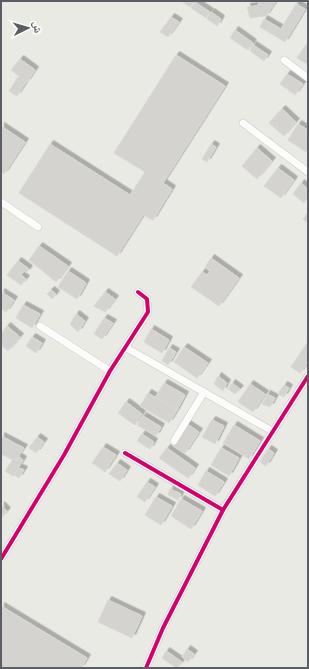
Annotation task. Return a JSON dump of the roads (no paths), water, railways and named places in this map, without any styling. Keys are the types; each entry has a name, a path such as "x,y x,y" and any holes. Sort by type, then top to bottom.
{"street":[{"path":"284,60 308,78"},
{"path":"243,123 308,172"},
{"path":"1,202 38,227"},
{"path":"1,559 64,455 110,371 148,312 147,299 138,292"},
{"path":"40,326 110,371"},
{"path":"125,347 272,431"},
{"path":"146,668 164,628 223,510 308,376"},
{"path":"174,441 204,392"},
{"path":"125,452 223,510"}]}
